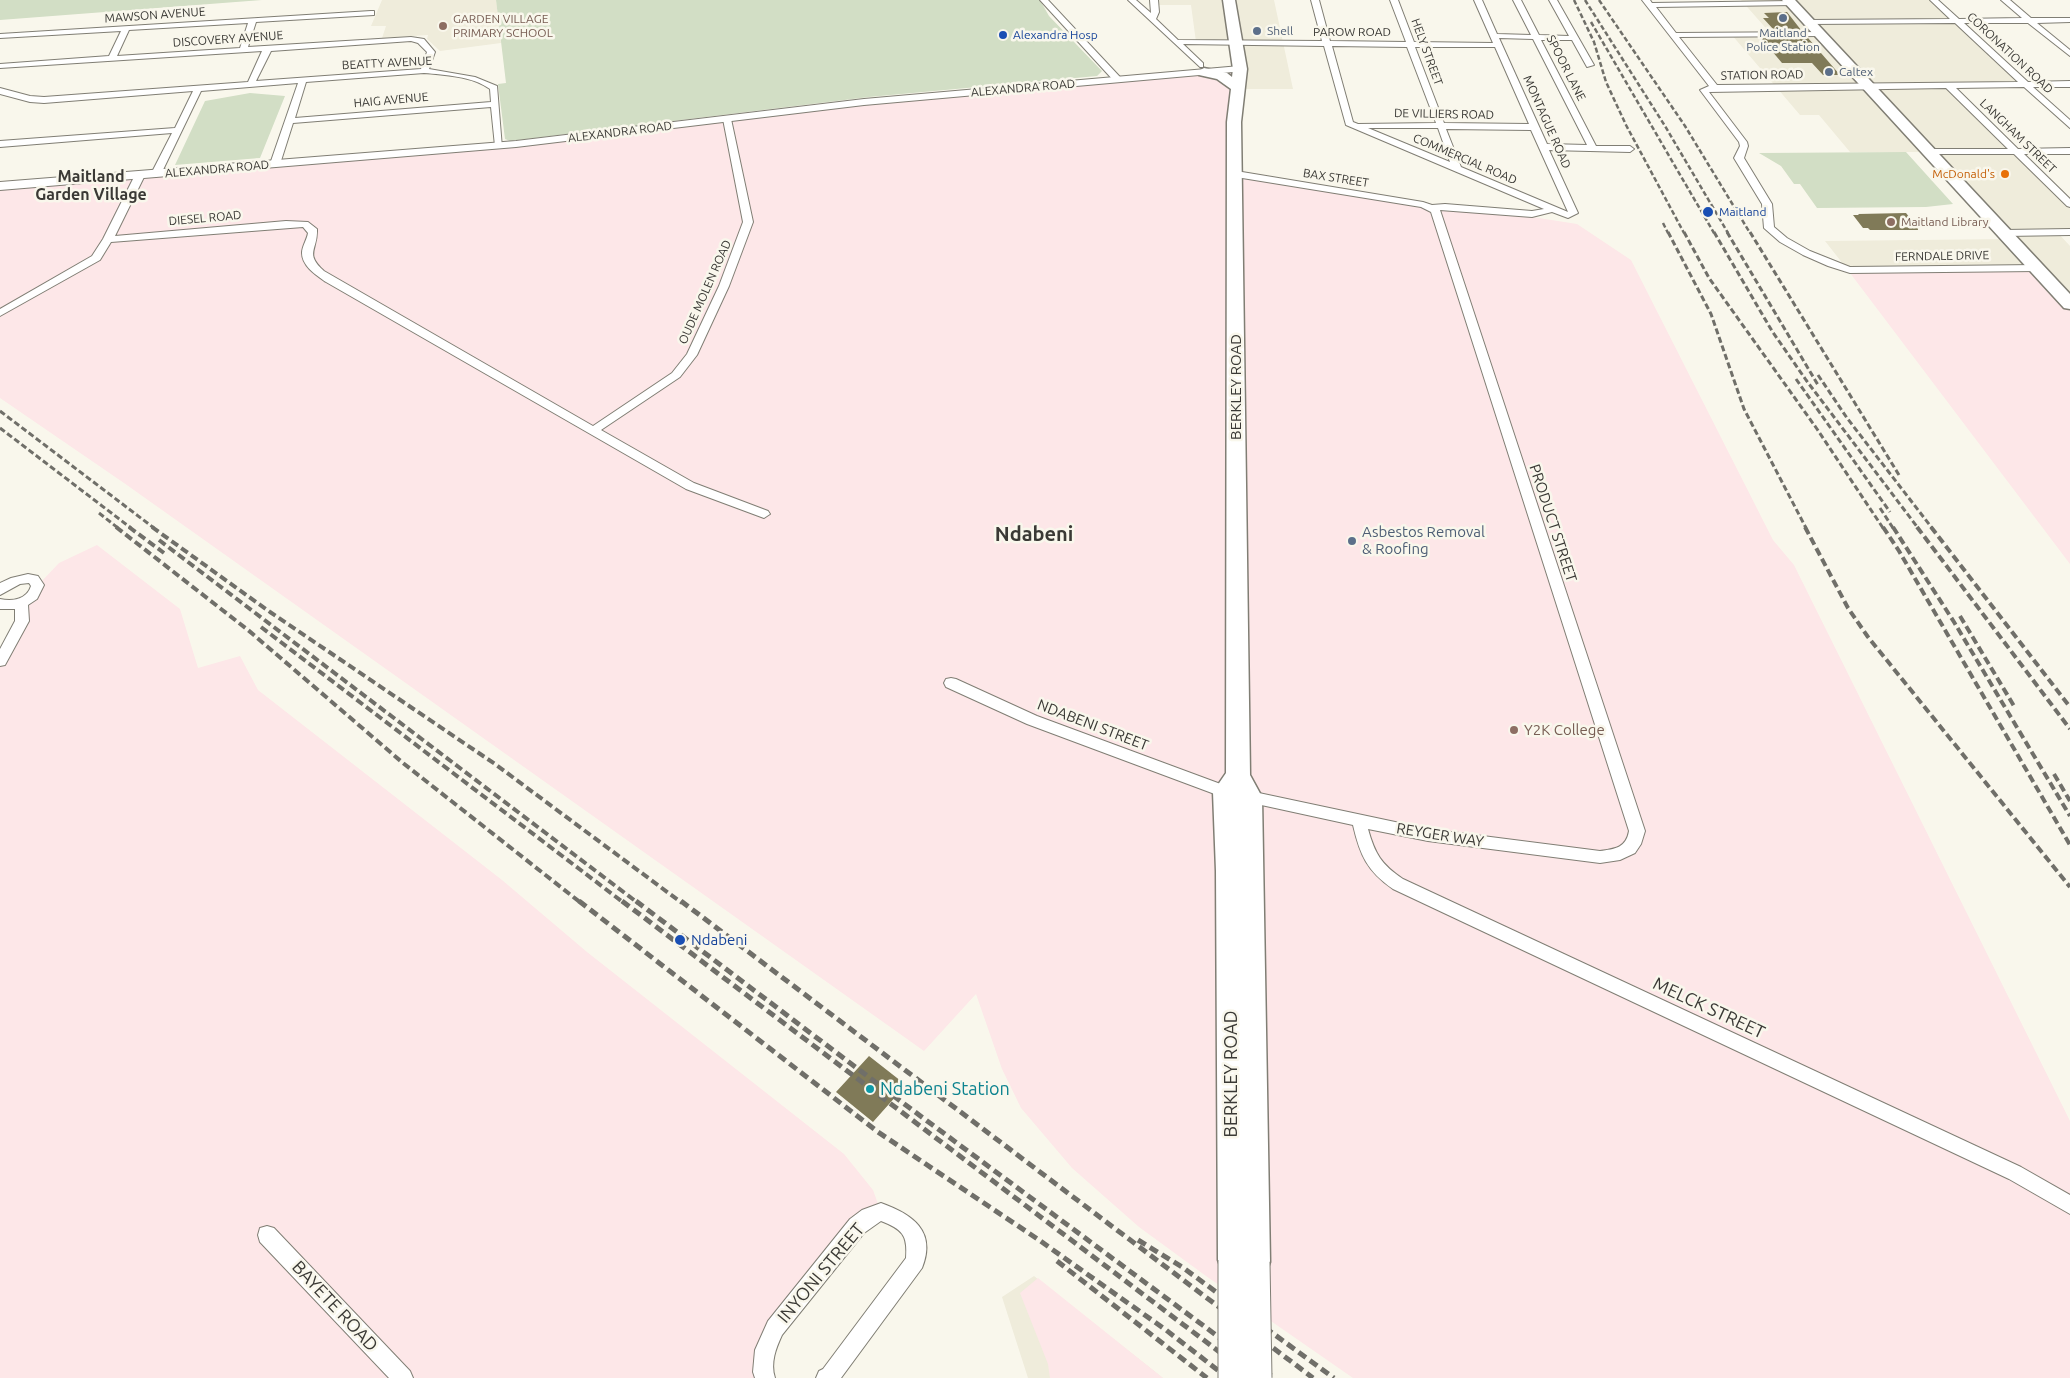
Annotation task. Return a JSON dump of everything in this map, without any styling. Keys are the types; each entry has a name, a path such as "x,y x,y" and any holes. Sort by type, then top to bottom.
{"main road":[{"name":"BERKLEY ROAD","path":"1229,0 1240,69 1234,122 1236,174 1232,784 1229,871 1240,956"},
{"path":"1790,2 2004,233 2066,296"},
{"path":"1202,69 1222,76 1239,89"},
{"name":"BERKLEY ROAD","path":"1232,784 1250,797 1240,956 1244,1261 1257,1378"},
{"name":"BERKLEY ROAD","path":"1233,1378 1244,1261"}],"street":[{"path":"1044,0 1117,79"},
{"path":"1132,0 1202,69"},
{"path":"1152,19 1155,12 1154,0"},
{"path":"1315,0 1325,43 1349,122 1352,125"},
{"name":"HELY STREET","path":"1394,0 1457,169"},
{"name":"MONTAGUE ROAD","path":"1478,0 1573,209 1573,213 1568,214"},
{"name":"SPOOR LANE","path":"1517,0 1593,148"},
{"path":"1552,0 1590,65"},
{"name":"CORONATION ROAD","path":"1934,0 2070,125"},
{"path":"2006,0 2070,54"},
{"path":"1648,2 1790,2"},
{"path":"1648,2 1715,88"},
{"name":"MAWSON AVENUE","path":"0,36 371,13"},
{"path":"243,50 253,20"},
{"path":"1809,22 2070,20"},
{"path":"112,58 126,28"},
{"path":"1672,35 1820,34"},
{"path":"1497,41 1536,37 1573,38"},
{"name":"DISCOVERY AVENUE","path":"0,66 416,39 431,52 424,71"},
{"name":"PAROW ROAD","path":"1176,42 1410,44 1497,41"},
{"path":"251,84 268,48"},
{"name":"ALEXANDRA ROAD","path":"0,186 499,146 864,102 1117,79 1202,69 1240,69"},
{"name":"BEATTY AVENUE","path":"0,91 30,99 44,100 424,71 447,73 492,85 494,88 499,146"},
{"path":"275,164 303,80"},
{"name":"STATION ROAD","path":"1847,269 1780,238 1769,228 1767,204 1739,158 1744,146 1743,142 1704,91 1706,88 2070,84"},
{"name":"LANGHAM STREET","path":"1948,86 2070,204"},
{"path":"156,174 198,89"},
{"name":"HAIG AVENUE","path":"289,121 495,104"},
{"name":"OUDE MOLEN ROAD","path":"594,430 665,384 681,370 692,355 724,286 748,222 727,119"},
{"name":"DE VILLIERS ROAD","path":"1352,125 1536,127"},
{"name":"COMMERCIAL ROAD","path":"1352,125 1551,209 1568,214"},
{"path":"0,144 178,130"},
{"path":"1545,147 1630,149"},
{"path":"1929,152 2070,151"},
{"name":"BAX STREET","path":"1236,174 1432,207 1532,214 1551,209"},
{"path":"0,313 96,258 108,239 140,175"},
{"name":"PRODUCT STREET","path":"1432,207 1637,831 1636,841 1630,849"},
{"name":"DIESEL ROAD","path":"108,239 305,224 312,229 313,236 307,253 307,262 314,269 361,298 594,430"},
{"path":"2004,233 2070,232"},
{"name":"FERNDALE DRIVE","path":"1847,269 2037,268"},
{"path":"594,430 690,486 764,514"},
{"path":"0,590 13,581 27,578 33,579 38,586 34,595 21,603 7,606 0,604"},
{"path":"0,661 22,621 21,603"},
{"name":"NDABENI STREET","path":"951,683 1032,720 1232,784"},
{"name":"REYGER WAY","path":"1250,797 1428,835 1600,857 1620,855 1630,849"},
{"name":"MELCK STREET","path":"1359,821 1372,862 1381,873 1398,884 2015,1173 2070,1205"},
{"name":"INYONI STREET","path":"765,1378 763,1372 765,1350 775,1328 857,1226 869,1217 881,1212 896,1216 910,1227 918,1243 915,1261 830,1376 826,1378"},
{"name":"BAYETE ROAD","path":"267,1235 403,1378"}],"shaded area":[{"name":"GARDEN VILLAGE PRIMARY SCHOOL","path":"382,0 496,0 501,43 440,51 427,39 428,35 382,38 386,26 371,26"},
{"path":"1154,0 1274,0 1293,89 1239,89 1237,43 1196,42 1191,5 1154,5"},
{"path":"1741,0 1934,0 2026,85 1949,86 2070,204 2070,232 2058,233 2070,246 2070,304 1847,269 1825,241 2009,239 1929,152 1850,152 1819,115 1800,115 1731,34 1771,34"},
{"path":"1240,69 1236,174 1431,207 1443,203 1577,224 1631,260 1773,540 1794,565 2070,1121 2070,1378 1353,1378 1139,1227 1072,1168 1021,1108 1002,1069 976,994 924,1051 124,483 0,398 0,186 516,144 864,102"},
{"path":"2037,268 2070,304 2070,564 1847,269"},
{"path":"97,545 180,609 198,668 240,656 258,690 502,880 587,952 844,1154 873,1190 881,1212 775,1328 765,1378 0,1378 0,661 19,630 21,603 59,563"},
{"path":"1034,1276 1163,1378 1028,1378 1002,1297"},
{"path":"1038,1278 1163,1378 1050,1378 1048,1364 1020,1293"}],"green space":[{"path":"0,0 262,0 0,20"},
{"path":"496,0 1040,0 1049,16 1102,71 1097,76 869,97 510,141 505,139 498,84 506,83"},
{"path":"250,93 285,96 260,158 175,165 205,101"},
{"path":"1906,152 1953,204 1926,207 1817,208 1800,184 1794,184 1781,166 1759,153"}],"building":[{"path":"1787,12 1801,30 1774,30 1763,18 1769,18 1764,13"},
{"path":"1761,38 1808,38 1840,75 1823,75 1812,63 1782,63"},
{"name":"Maitland Library","path":"1906,213 1910,218 1917,220 1918,230 1870,230 1863,228 1853,215 1858,214"},
{"name":"Ndabeni Station","path":"869,1056 906,1085 873,1122 836,1092"}],"railway":[{"path":"1574,0 1594,42 1606,82 1626,125 1684,233"},
{"path":"1585,0 1665,126 1728,233"},
{"path":"1599,0 1685,126 1750,233"},
{"path":"1591,22 1714,233"},
{"path":"1663,223 1668,233"},
{"path":"1668,232 1711,314 1744,409 1806,528"},
{"path":"1684,232 1709,278 1817,429 1883,528"},
{"path":"1714,232 1772,331 1806,380 1918,528"},
{"path":"1727,232 1818,385"},
{"path":"1750,232 1899,475"},
{"path":"1818,375 1847,418 1932,528"},
{"path":"1796,379 1890,512"},
{"path":"0,411 154,528"},
{"path":"0,428 131,528"},
{"path":"1880,508 1893,528"},
{"path":"99,513 118,528"},
{"path":"116,527 248,630 403,763 581,903"},
{"path":"129,527 164,553"},
{"path":"152,527 270,612 495,764 682,903"},
{"path":"1805,527 1848,608 1868,637 2070,887"},
{"path":"1883,527 1899,551 2070,845"},
{"path":"1893,527 1954,622 2070,816"},
{"path":"1917,527 2070,729"},
{"path":"1931,527 2070,707"},
{"path":"159,540 638,903"},
{"path":"1960,616 2014,706"},
{"path":"261,627 624,903"},
{"path":"2054,774 2070,801"},
{"path":"579,901 878,1132 1039,1240 1166,1330 1228,1378"},
{"path":"622,901 1254,1378"},
{"path":"636,901 903,1103 1274,1378"},
{"path":"681,901 1313,1378"},
{"path":"1138,1240 1182,1267 1334,1378"},
{"path":"1057,1261 1207,1378"}],"place":[{"name":"Maitland Police Station","path":"1783,18"},
{"name":"GARDEN VILLAGE PRIMARY SCHOOL","path":"443,26"},
{"name":"Shell","path":"1257,31"},
{"name":"Alexandra Hosp","path":"1003,35"},
{"name":"Caltex","path":"1829,72"},
{"name":"McDonald's","path":"2005,174"},
{"name":"Maitland","path":"1708,212"},
{"name":"Maitland Library","path":"1891,222"},
{"name":"Asbestos Removal & Roofing","path":"1352,541"},
{"name":"Y2K College","path":"1514,730"},
{"name":"Ndabeni","path":"680,940"},
{"name":"Ndabeni Station","path":"870,1089"}],"district":[{"name":"Maitland Garden Village","path":"91,186"},
{"name":"Ndabeni","path":"1034,534"}]}
